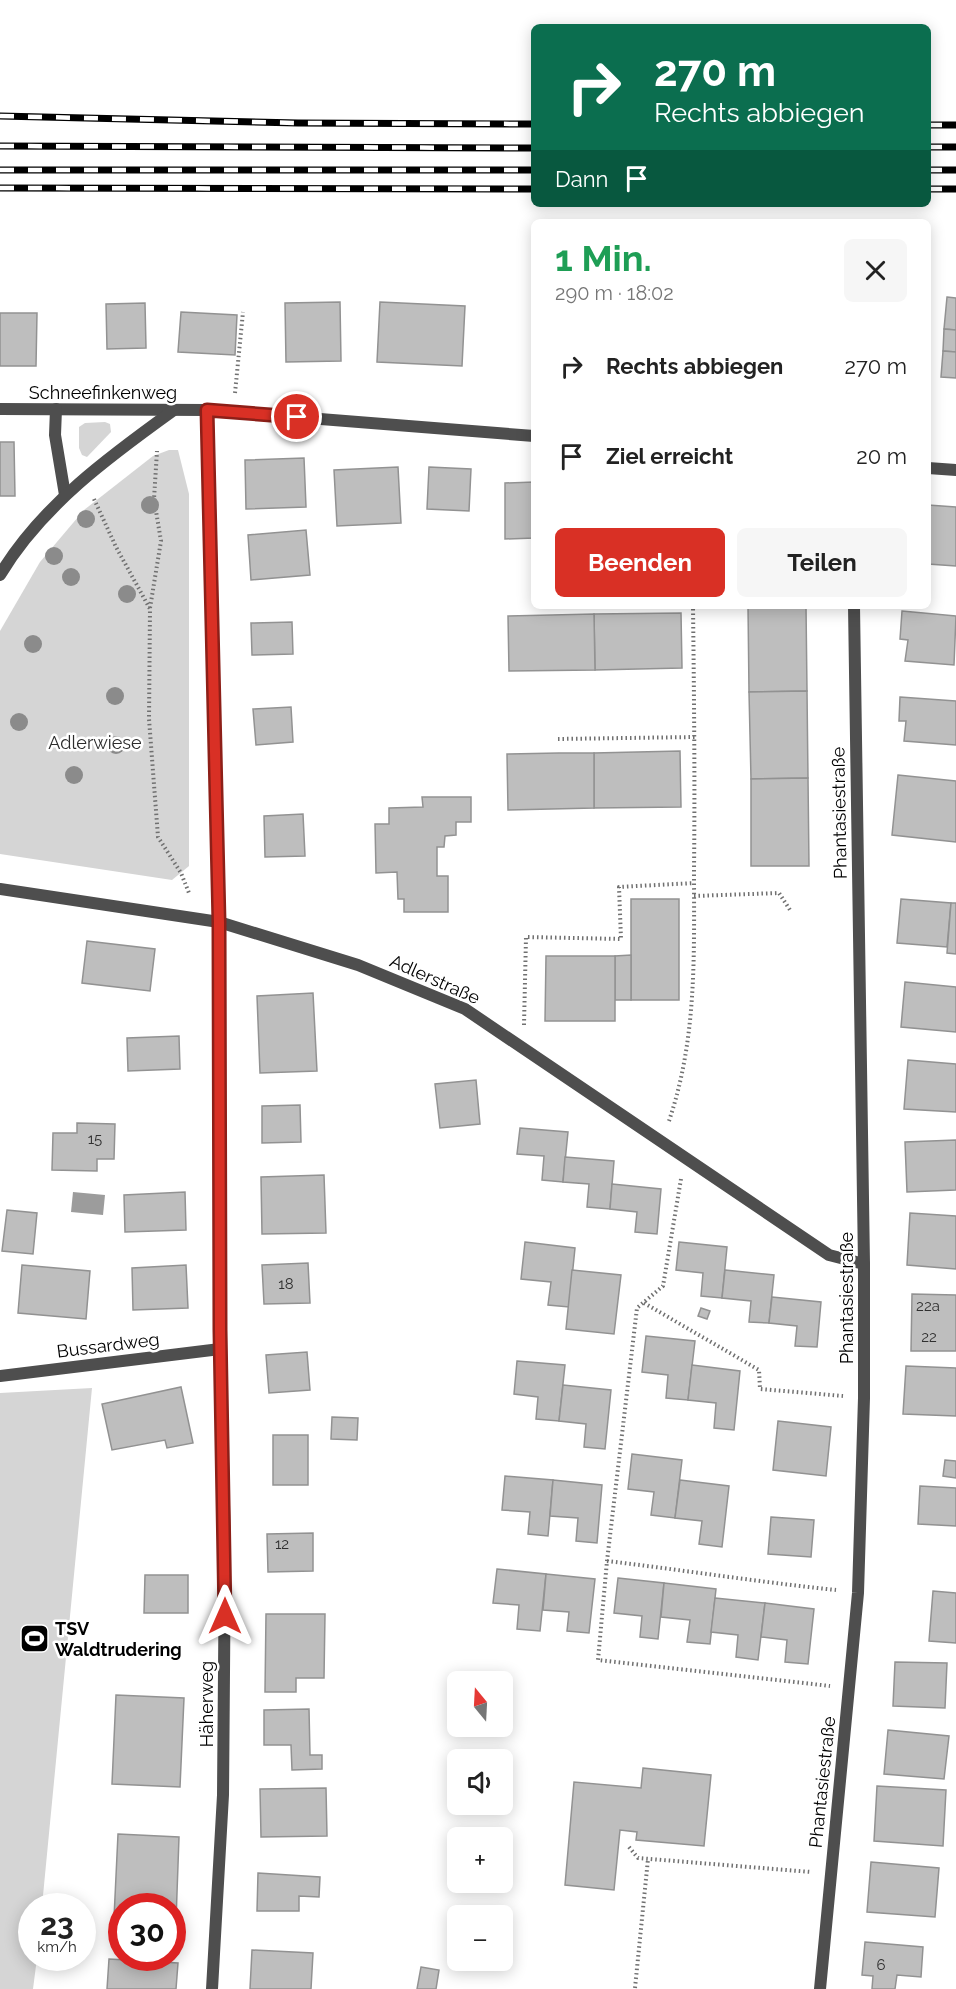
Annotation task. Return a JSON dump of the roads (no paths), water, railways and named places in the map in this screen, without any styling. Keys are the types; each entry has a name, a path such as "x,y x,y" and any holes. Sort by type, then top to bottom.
{"street":[{"name":"Schneefinkenweg","path":"0,409 207,410 531,436"},
{"path":"56,409 55,435 65,495"},
{"path":"0,575 9,560 65,495 175,410"},
{"name":"Häherweg","path":"207,410 219,922 220,1349 225,1549 223,1795 212,1989"},
{"path":"931,468 956,470"},
{"name":"Phantasiestraße","path":"820,1989 858,1593 864,1398 854,609"},
{"name":"Adlerstraße","path":"0,889 219,922 358,965 465,1009 661,1144 829,1255 864,1264"},
{"name":"Bussardweg","path":"0,1376 220,1349"}],"railway":[{"path":"0,116 298,123 531,124"},
{"path":"931,125 956,125"},
{"path":"0,146 531,148"},
{"path":"931,147 956,147"},
{"path":"0,170 531,170"},
{"path":"931,170 956,170"},
{"path":"0,188 531,189"},
{"path":"931,189 956,189"}],"place":[{"name":"TSV Waldtrudering","path":"34,1638"}],"park label":[{"name":"Adlerwiese","path":"95,742"}]}
